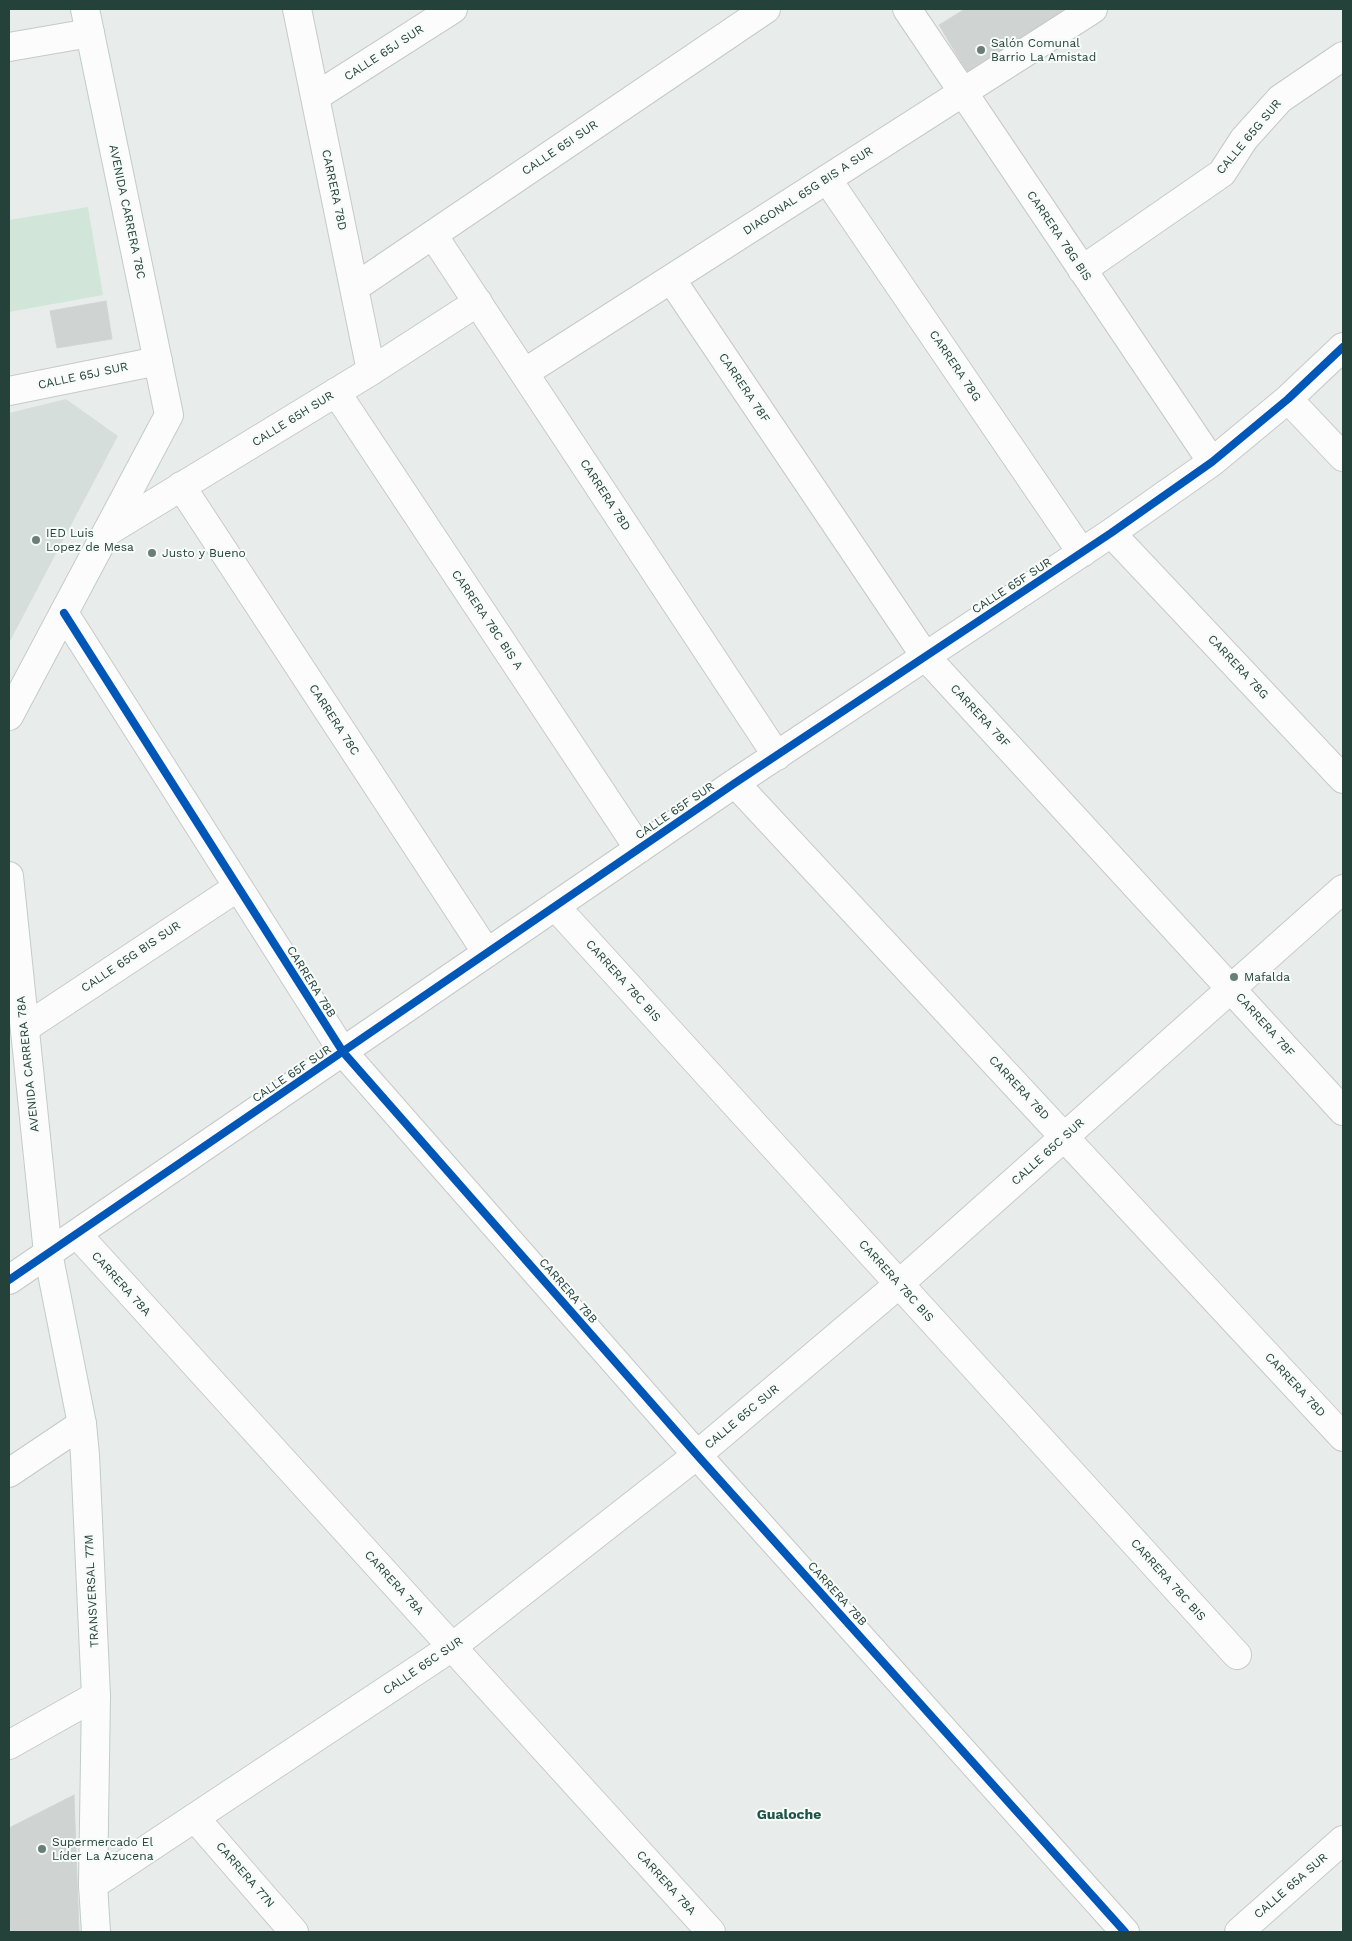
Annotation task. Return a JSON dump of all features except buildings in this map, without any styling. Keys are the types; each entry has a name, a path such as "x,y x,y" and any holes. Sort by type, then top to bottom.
{"street":[{"name":"CARRERA 78D","path":"297,9 371,371"},
{"name":"CALLE 65J SUR","path":"315,98 453,9"},
{"name":"CALLE 65I SUR","path":"354,288 766,9"},
{"name":"DIAGONAL 65G BIS A SUR","path":"524,373 1092,9"},
{"name":"CARRERA 78G BIS","path":"916,12 963,92 1212,462"},
{"path":"9,47 87,21"},
{"name":"AVENIDA CARRERA 78C","path":"87,21 169,415 107,532"},
{"name":"CALLE 65G SUR","path":"1082,270 1222,173 1244,139 1280,99 1343,56"},
{"name":"CARRERA 78G","path":"827,179 1082,553"},
{"name":"CARRERA 78D","path":"433,235 776,756"},
{"name":"CARRERA 78F","path":"671,279 925,656 1343,1111"},
{"name":"CALLE 65H SUR","path":"107,532 371,371 478,302"},
{"name":"CALLE 65F SUR","path":"9,1280 735,783 1111,534 1212,462 1288,399 1343,347"},
{"name":"CALLE 65J SUR","path":"9,391 158,361"},
{"name":"CARRERA 78C BIS A","path":"336,392 639,849"},
{"path":"1288,399 1343,457"},
{"name":"CARRERA 78C","path":"181,486 487,953"},
{"path":"9,716 107,532"},
{"name":"CARRERA 78G","path":"1111,534 1343,779"},
{"name":"CARRERA 78B","path":"64,613 343,1052 697,1455 1124,1932"},
{"name":"CARRERA 78D","path":"735,783 1343,1437"},
{"name":"CALLE 65G BIS SUR","path":"24,1028 238,887"},
{"name":"AVENIDA CARRERA 78A","path":"9,889 48,1253"},
{"name":"CALLE 65C SUR","path":"92,1885 452,1648 697,1455 899,1284 1343,889"},
{"name":"CARRERA 78C BIS","path":"554,906 1236,1655"},
{"name":"CARRERA 78A","path":"77,1234 711,1932"},
{"name":"TRANSVERSAL 77M","path":"48,1253 82,1424 96,1696 92,1885 96,1932"},
{"path":"9,1473 82,1424"},
{"path":"9,1745 96,1696"},
{"name":"CARRERA 77N","path":"195,1818 294,1932"},
{"name":"CALLE 65A SUR","path":"1239,1932 1343,1840"}],"shaded area":[{"name":"IED Luis Lopez de Mesa","path":"66,399 118,436 9,643 9,413"}],"green space":[{"path":"88,207 103,295 9,312 9,220"}],"cycle path":[{"path":"9,1280 735,783 1111,533 1212,462 1288,399 1343,347"},
{"path":"64,613 343,1052 697,1455 1125,1932"}],"place":[{"name":"Salón Comunal Barrio La Amistad","path":"981,50"},
{"name":"IED Luis Lopez de Mesa","path":"36,540"},
{"name":"Justo y Bueno","path":"152,553"},
{"name":"Mafalda","path":"1234,977"},
{"name":"Supermercado El Líder La Azucena","path":"42,1849"}],"district":[{"name":"Gualoche","path":"789,1815"}]}
